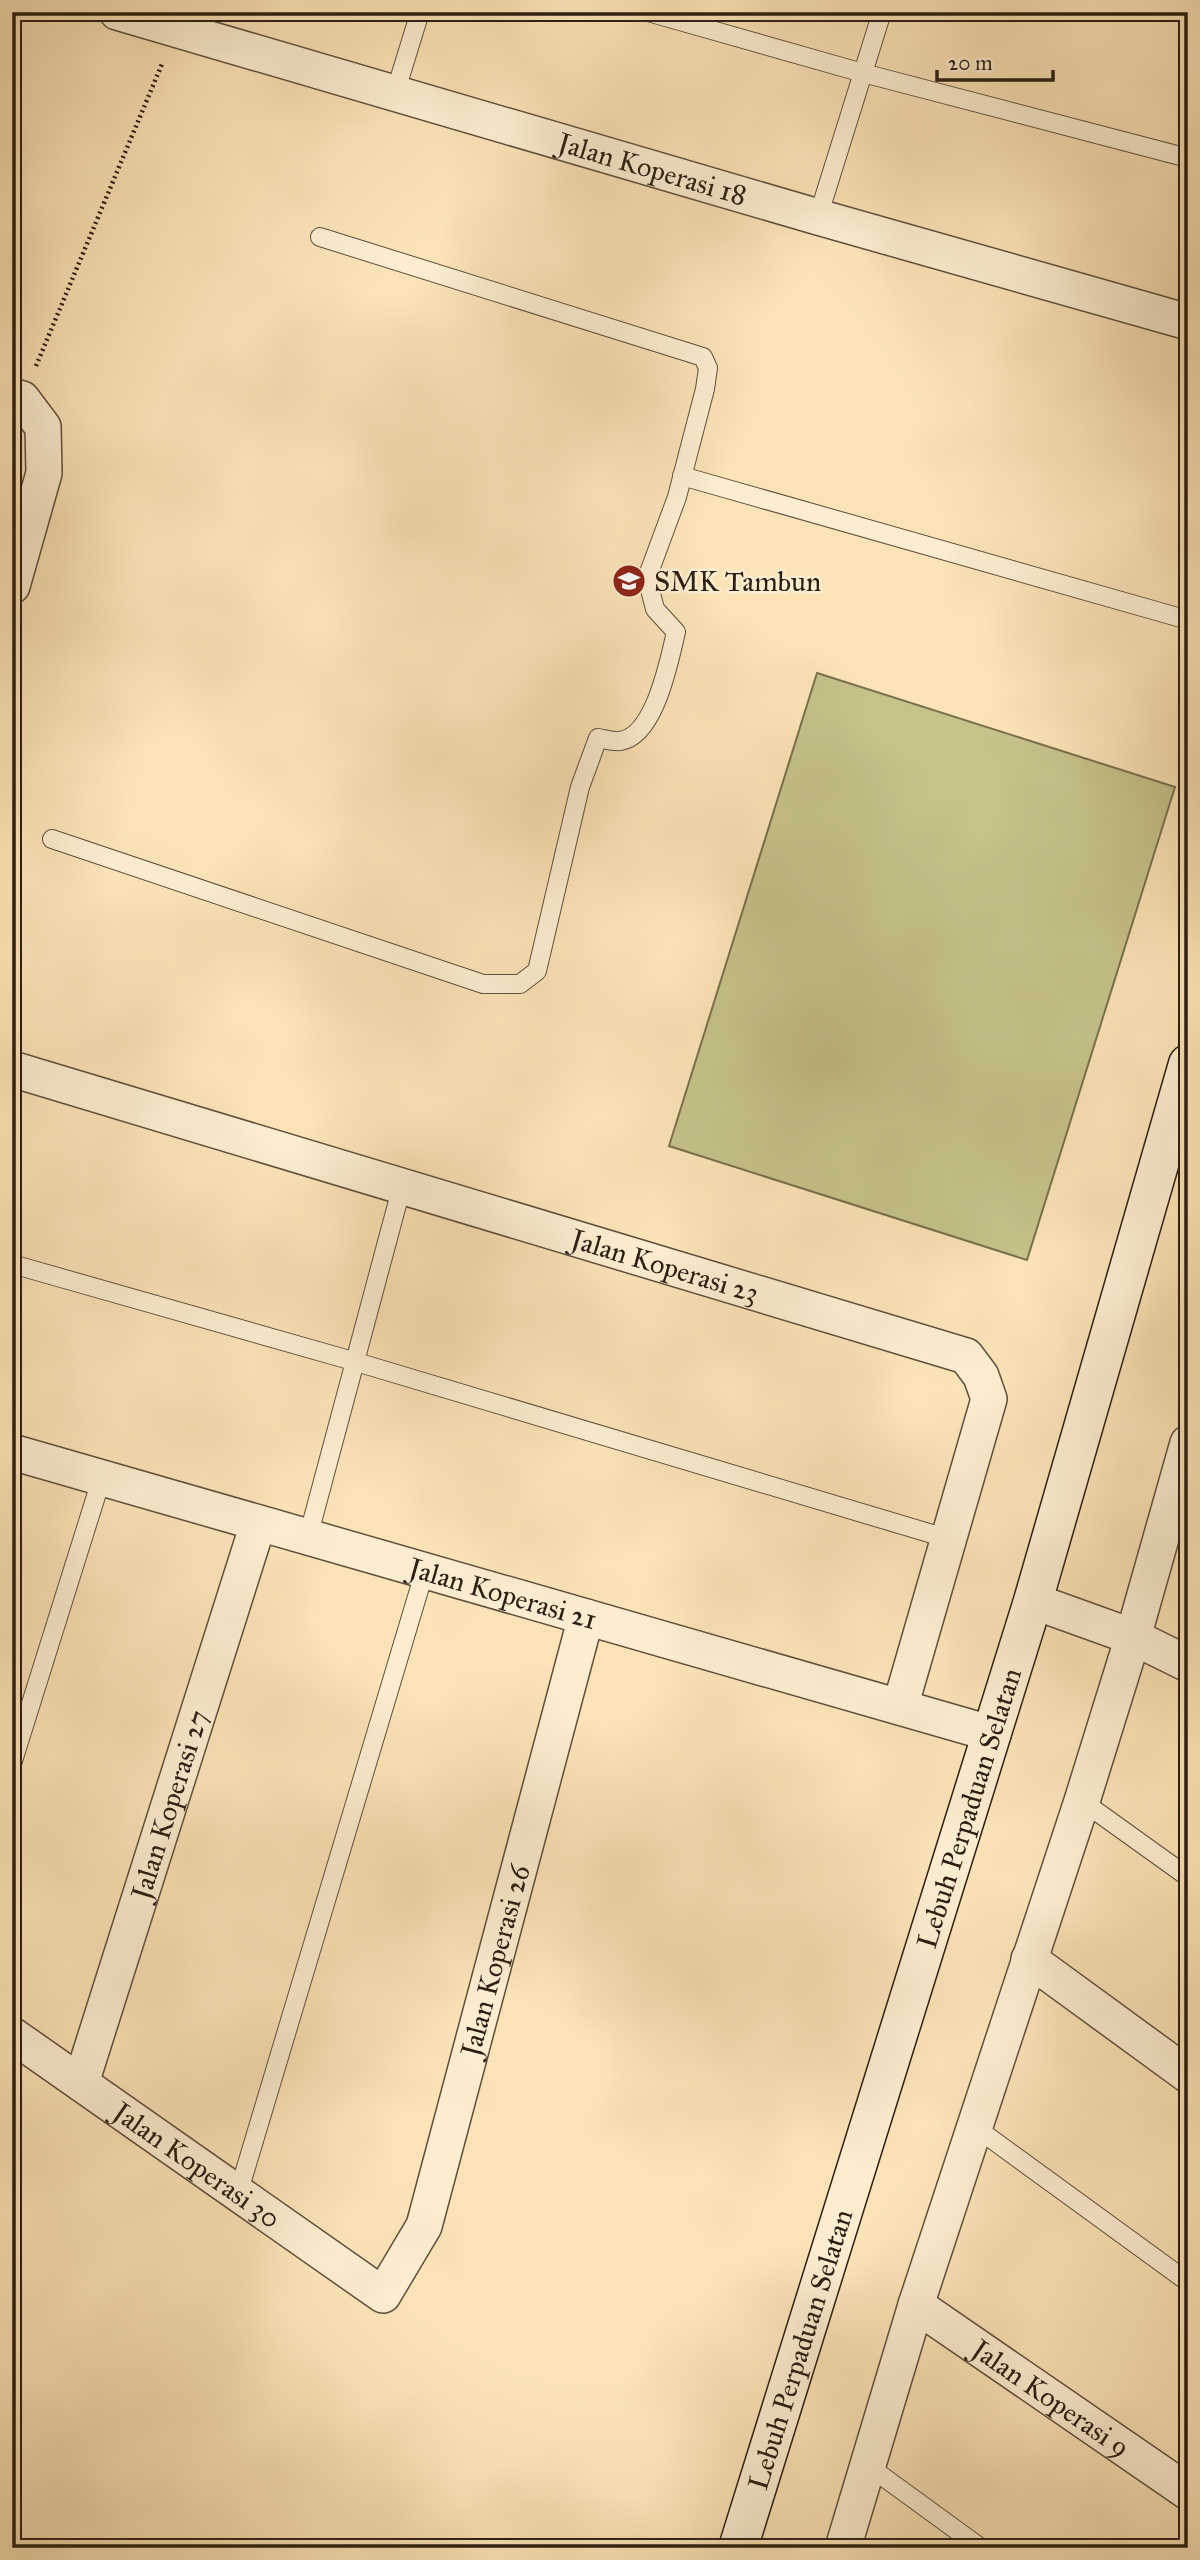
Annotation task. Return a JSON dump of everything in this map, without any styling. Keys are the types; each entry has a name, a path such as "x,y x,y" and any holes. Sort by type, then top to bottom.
{"street":[{"name":"Jalan Koperasi 18","path":"117,12 1188,322"},
{"path":"12,586 44,473 43,427 17,397"},
{"name":"Lebuh Perpaduan Selatan","path":"738,2548 993,1734 1188,1064"},
{"name":"Jalan Koperasi 23","path":"12,1069 966,1356 981,1376 989,1399 900,1707"},
{"path":"843,2548 916,2305 1082,1801 1133,1637 1188,1443"},
{"name":"Jalan Koperasi 21","path":"12,1452 993,1734"},
{"name":"Jalan Koperasi 27","path":"81,2083 258,1524"},
{"path":"1033,1601 1133,1637 1188,1664"},
{"name":"Jalan Koperasi 26","path":"383,2295 424,2226 586,1617"},
{"path":"1029,1959 1188,2075"},
{"name":"Jalan Koperasi 30","path":"12,2035 383,2295"},
{"name":"Jalan Koperasi 9","path":"916,2305 1188,2492"}],"lane":[{"path":"395,93 420,12"},
{"path":"648,12 863,74 1188,158"},
{"path":"818,217 882,12"},
{"path":"52,839 484,984 520,984 537,971 580,787 598,738 621,741 640,731 655,705 676,632 655,609 647,578 682,476 708,368 703,357 320,237"},
{"path":"682,476 1188,620"},
{"path":"308,1537 402,1186"},
{"path":"12,1264 353,1361 949,1539"},
{"path":"12,1764 102,1477"},
{"path":"238,2194 425,1570"},
{"path":"1082,1801 1188,1877"},
{"path":"975,2127 1188,2282"},
{"path":"867,2465 981,2548"}],"path":[{"path":"17,397 176,29"}],"shaded area":[{"path":"817,673 1175,787 1027,1260 669,1146"}],"place":[{"name":"SMK Tambun","path":"629,581"}]}
